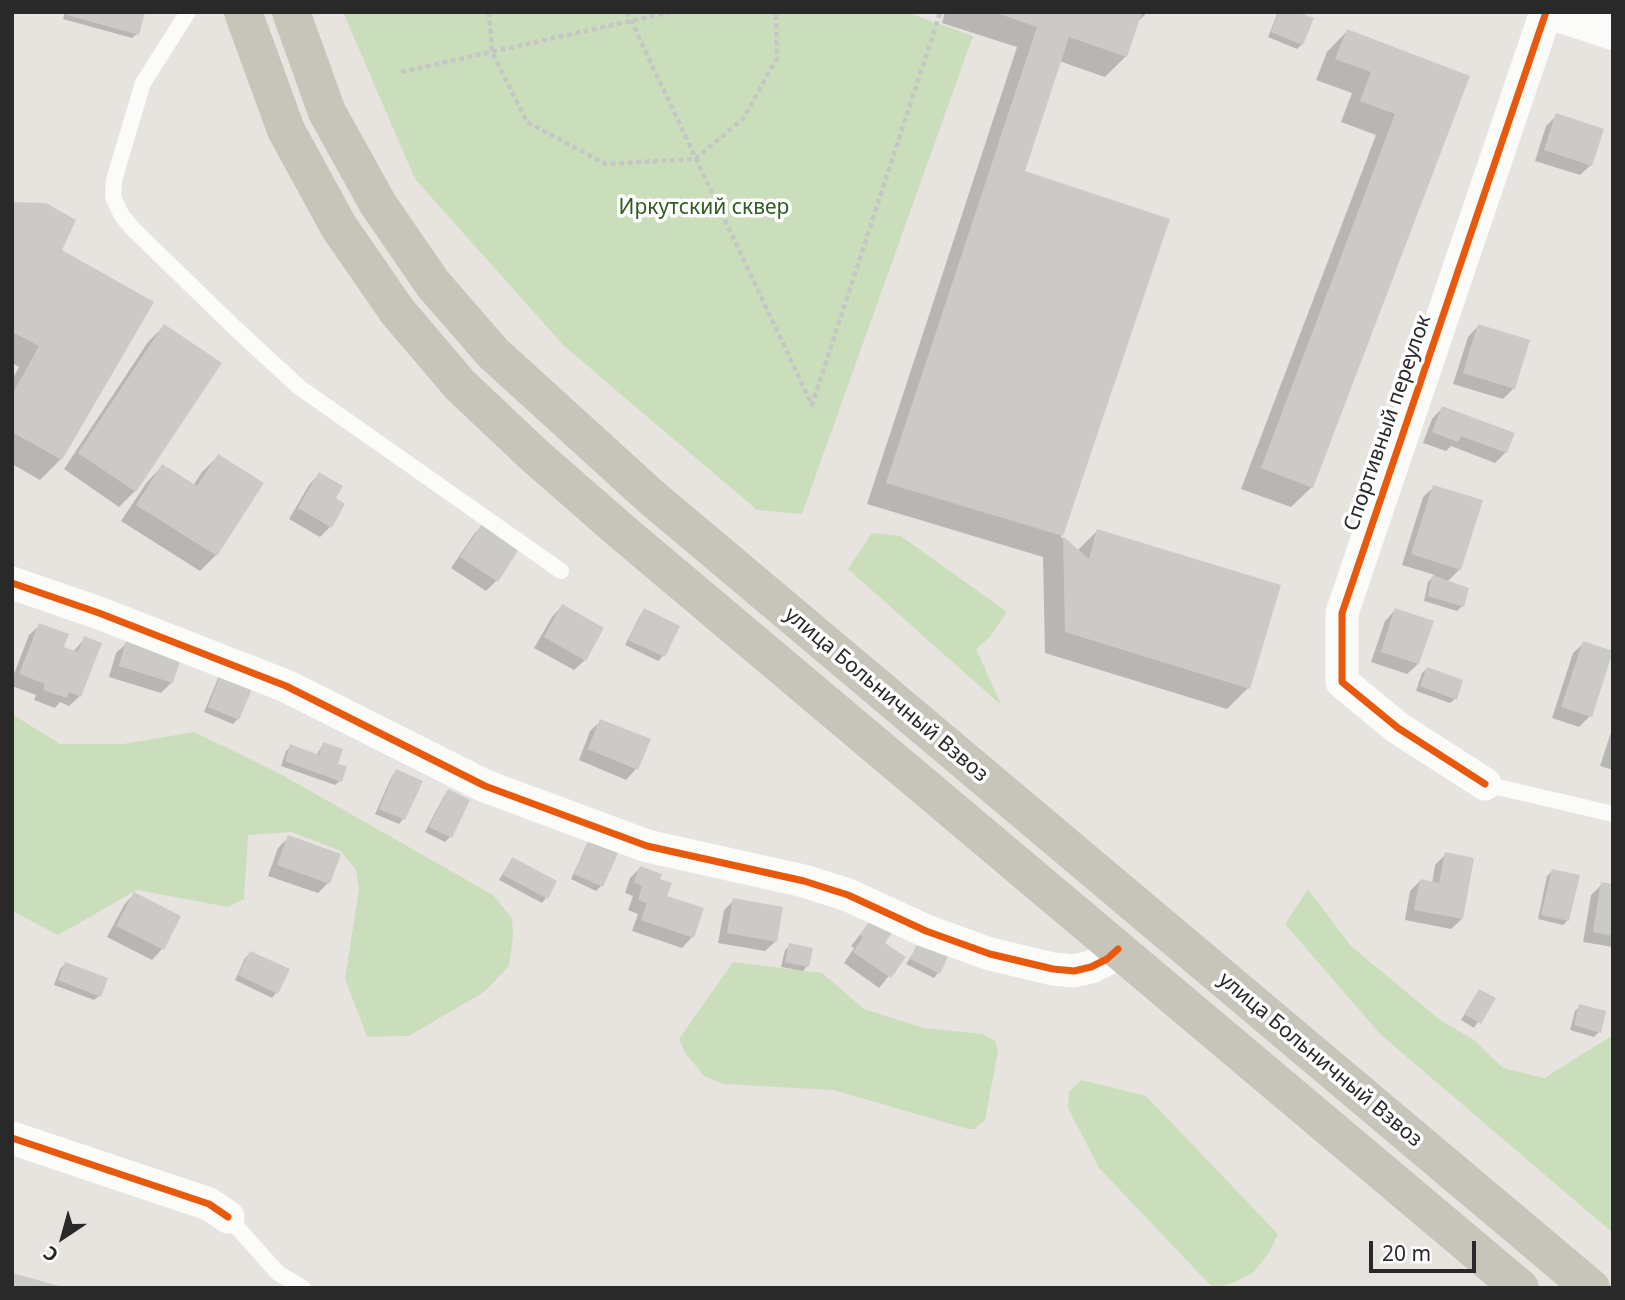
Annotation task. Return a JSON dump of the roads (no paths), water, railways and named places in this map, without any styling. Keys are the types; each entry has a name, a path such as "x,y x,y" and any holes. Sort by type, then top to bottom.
{"main road":[{"path":"243,12 286,130 339,227 397,312 460,384 534,455 621,531 1520,1288"},
{"name":"улица Больничный Взвоз","path":"291,12 327,112 378,204 433,284 493,353 650,496 1591,1288"},
{"path":"1555,12 1613,31"}],"street":[{"name":"Спортивный переулок","path":"1485,784 1398,728 1342,682 1342,613 1546,12"},
{"path":"12,583 99,613 286,686 485,786 647,846 804,881 848,895 926,931 990,954 1054,969 1074,971 1091,967 1107,959 1118,949"},
{"path":"12,1138 209,1204 228,1217"}],"lane":[{"path":"188,12 143,83 114,180 113,197 122,216 234,328 299,387 561,571"},
{"path":"1485,784 1613,814"},
{"path":"228,1217 278,1273 303,1288"}],"park label":[{"name":"Иркутский сквер","path":"704,208"}]}
